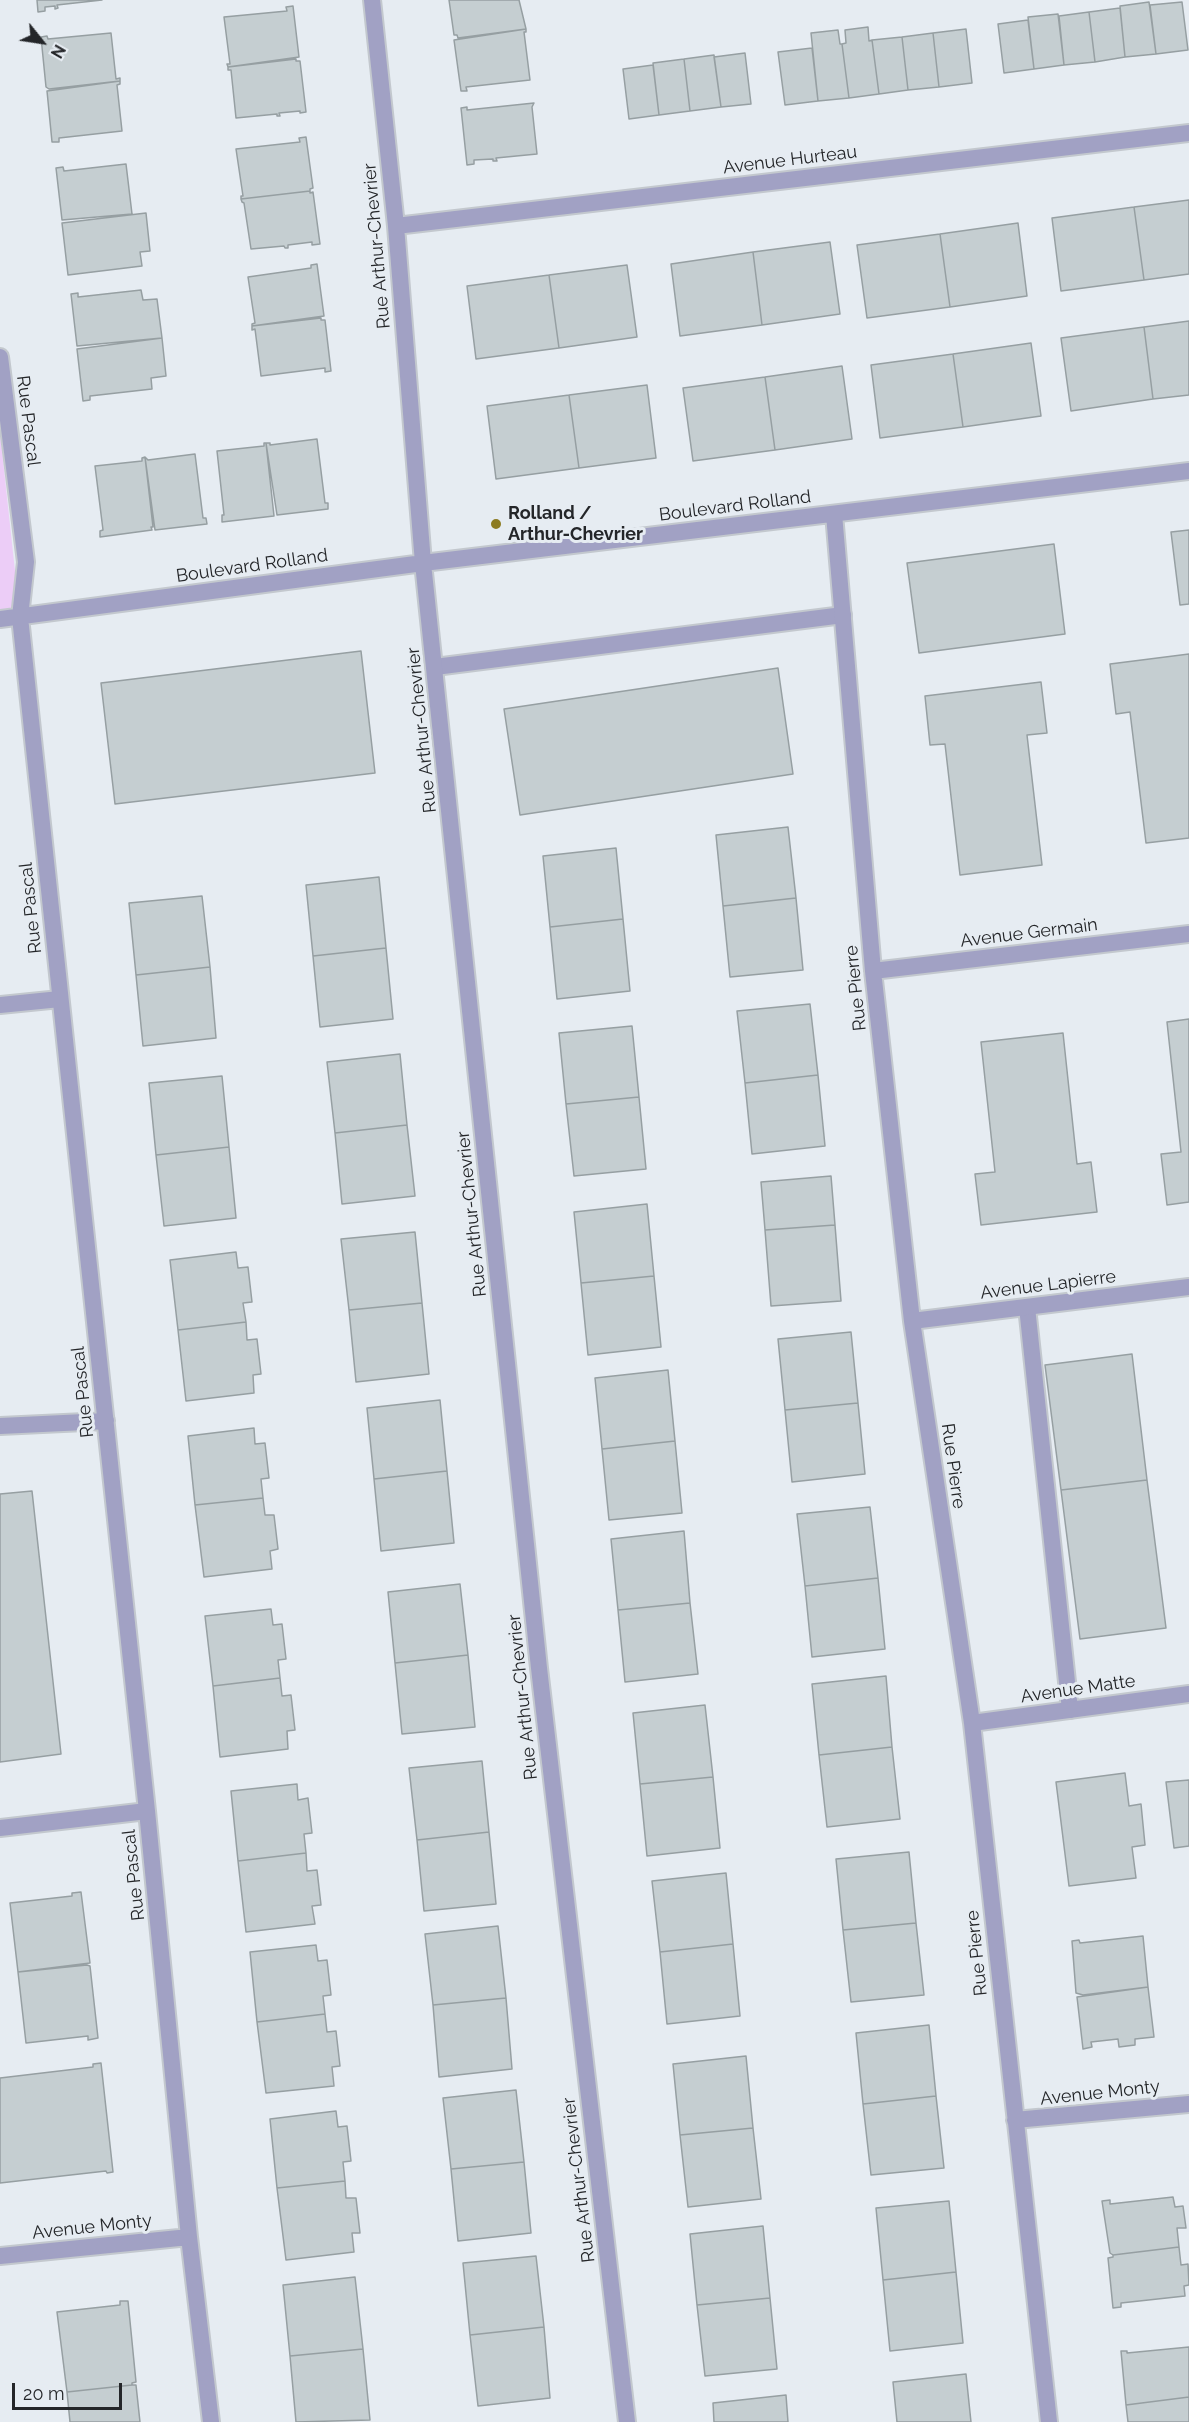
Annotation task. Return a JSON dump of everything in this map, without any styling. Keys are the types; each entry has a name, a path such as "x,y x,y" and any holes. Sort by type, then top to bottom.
{"street":[{"name":"Rue Arthur-Chevrier","path":"372,0 396,226 423,563 539,1668 627,2422"},
{"name":"Avenue Hurteau","path":"396,226 1189,133"},
{"name":"Rue Pascal","path":"0,357 26,562 20,617 147,1810 189,2237 211,2422"},
{"name":"Boulevard Rolland","path":"0,619 423,563 1189,471"},
{"name":"Rue Pierre","path":"834,514 873,971 912,1321 972,1724 1049,2422"},
{"path":"435,667 843,615"},
{"name":"Avenue Germain","path":"873,971 1189,934"},
{"path":"0,1005 60,999"},
{"name":"Avenue Lapierre","path":"912,1321 1189,1287"},
{"path":"1027,1307 1070,1710"},
{"path":"0,1426 106,1421"},
{"name":"Avenue Matte","path":"972,1724 1189,1694"},
{"path":"0,1828 147,1810"},
{"name":"Avenue Monty","path":"1016,2121 1189,2103"},
{"name":"Avenue Monty","path":"0,2256 189,2237"}],"shaded area":[{"path":"0,433 20,617 0,619"}],"building":[{"path":"37,0 102,0 57,5 58,8 55,9 55,6 45,7 45,11 38,12"},
{"path":"449,0 519,0 526,29 458,38 454,35"},
{"path":"1149,2 1156,54 1125,57 1120,6"},
{"path":"1182,2 1188,50 1156,54 1150,5"},
{"path":"293,6 299,57 228,67 227,64 230,64 224,17 287,11 286,7"},
{"path":"1120,8 1125,57 1095,62 1089,12"},
{"path":"1089,12 1095,62 1064,65 1059,16"},
{"path":"1058,14 1064,65 1034,69 1028,17"},
{"path":"1028,20 1034,69 1004,73 998,24"},
{"path":"868,27 869,41 872,40 879,94 849,98 842,44 846,43 845,30"},
{"path":"526,29 524,32 530,80 466,87 467,91 461,91 454,40"},
{"path":"966,29 972,83 939,87 933,33"},
{"path":"838,30 849,98 818,101 811,33"},
{"path":"111,33 116,79 120,78 120,81 49,89 46,87 41,37 47,36 48,39"},
{"path":"933,33 939,87 908,90 902,37"},
{"path":"902,37 908,90 879,94 872,40"},
{"path":"812,48 818,101 785,105 778,52"},
{"path":"745,53 751,104 721,107 714,57"},
{"path":"714,55 721,107 690,111 684,59"},
{"path":"296,59 300,61 306,112 236,118 231,70 228,70 228,67"},
{"path":"684,59 690,111 659,115 653,63"},
{"path":"653,65 659,115 629,119 623,69"},
{"path":"120,81 117,85 122,131 59,138 59,142 52,142 47,91"},
{"path":"534,103 532,107 537,154 496,158 497,161 493,159 474,160 474,164 467,165 461,108 467,107 467,110"},
{"path":"306,137 313,188 310,191 241,199 243,196 236,149 300,142 299,138"},
{"path":"126,164 132,214 62,220 56,168 63,167 64,171"},
{"path":"310,191 310,193 313,192 320,244 312,245 312,242 288,245 288,248 284,246 251,249 244,203 241,199"},
{"path":"1189,200 1189,274 1144,280 1134,207"},
{"path":"1134,207 1144,280 1061,291 1052,218"},
{"path":"146,213 150,251 140,252 142,266 68,275 62,223"},
{"path":"1018,223 1027,296 950,307 940,234"},
{"path":"940,234 950,307 867,318 857,245"},
{"path":"830,242 840,314 762,325 753,252"},
{"path":"753,252 762,325 680,336 671,264"},
{"path":"317,264 324,316 252,326 255,323 248,277 311,268 311,265"},
{"path":"627,265 637,337 559,348 549,275"},
{"path":"549,275 559,348 476,359 467,286"},
{"path":"141,290 143,300 157,299 162,338 77,346 71,294 78,293 78,297"},
{"path":"321,318 325,320 331,371 325,372 325,368 261,376 255,329 252,330 252,326"},
{"path":"1189,321 1189,395 1153,399 1144,327"},
{"path":"1144,327 1153,399 1071,411 1061,338"},
{"path":"162,338 166,376 151,378 152,389 90,396 90,400 83,401 77,349"},
{"path":"1031,343 1041,416 963,427 953,354"},
{"path":"953,354 963,427 880,438 871,365"},
{"path":"842,366 852,439 775,450 765,377"},
{"path":"765,377 775,450 693,461 683,388"},
{"path":"647,385 656,458 579,468 569,395"},
{"path":"569,395 579,468 496,479 487,406"},
{"path":"317,439 325,503 328,503 328,509 277,515 266,443 270,445"},
{"path":"266,443 274,516 222,522 222,515 224,515 217,451 264,446"},
{"path":"195,454 203,518 206,518 207,524 155,530 145,457 148,460"},
{"path":"145,457 152,530 100,537 100,531 103,530 95,466 142,461"},
{"path":"1189,530 1189,604 1180,605 1171,532"},
{"path":"1054,544 1065,634 919,653 907,563"},
{"path":"361,651 375,773 115,804 101,683"},
{"path":"1189,654 1189,838 1146,843 1130,712 1116,714 1110,664"},
{"path":"778,668 793,774 520,815 504,709"},
{"path":"1041,682 1047,733 1027,735 1042,865 960,875 945,744 930,745 925,696"},
{"path":"788,827 796,898 723,906 716,835"},
{"path":"616,848 623,919 550,927 543,856"},
{"path":"379,877 386,948 313,956 306,885"},
{"path":"202,896 210,967 136,975 129,903"},
{"path":"796,898 803,970 730,977 723,906"},
{"path":"623,919 630,991 557,999 550,927"},
{"path":"386,948 393,1019 320,1027 313,956"},
{"path":"210,967 216,1038 143,1046 136,975"},
{"path":"810,1004 818,1075 745,1083 737,1011"},
{"path":"1189,1019 1189,1202 1167,1205 1161,1154 1181,1152 1167,1022"},
{"path":"632,1026 639,1097 566,1104 559,1033"},
{"path":"1063,1033 1077,1164 1091,1162 1097,1212 981,1225 975,1174 995,1172 981,1042"},
{"path":"400,1054 407,1125 335,1133 327,1062"},
{"path":"818,1075 825,1146 752,1154 745,1083"},
{"path":"222,1076 229,1147 156,1155 149,1083"},
{"path":"639,1097 646,1169 574,1176 566,1104"},
{"path":"407,1125 415,1196 342,1204 335,1133"},
{"path":"229,1147 236,1218 164,1226 156,1155"},
{"path":"831,1176 835,1225 765,1230 761,1182"},
{"path":"647,1204 654,1276 581,1283 574,1212"},
{"path":"835,1225 841,1301 771,1306 765,1230"},
{"path":"415,1232 422,1303 349,1310 341,1239"},
{"path":"236,1252 238,1268 248,1267 252,1302 243,1303 246,1322 178,1330 170,1260"},
{"path":"654,1276 661,1347 588,1355 581,1283"},
{"path":"422,1303 429,1374 356,1382 349,1310"},
{"path":"246,1322 247,1340 257,1339 261,1374 253,1375 254,1393 186,1401 178,1330"},
{"path":"851,1332 858,1403 785,1410 778,1339"},
{"path":"1132,1354 1147,1480 1061,1490 1045,1365"},
{"path":"668,1370 675,1441 602,1449 595,1378"},
{"path":"440,1400 447,1471 374,1479 367,1408"},
{"path":"858,1403 865,1474 792,1482 785,1410"},
{"path":"254,1428 255,1444 265,1443 269,1478 261,1479 263,1498 195,1505 188,1436"},
{"path":"675,1441 682,1513 609,1520 602,1449"},
{"path":"447,1471 454,1543 381,1551 374,1479"},
{"path":"1147,1480 1166,1628 1080,1639 1061,1490"},
{"path":"32,1491 61,1754 0,1762 0,1494"},
{"path":"263,1498 265,1515 274,1515 278,1549 270,1551 272,1569 204,1577 195,1505"},
{"path":"870,1507 878,1578 805,1586 797,1514"},
{"path":"684,1531 690,1603 618,1610 611,1539"},
{"path":"878,1578 885,1649 812,1657 805,1586"},
{"path":"460,1584 468,1655 395,1663 388,1592"},
{"path":"690,1603 698,1674 625,1682 618,1610"},
{"path":"271,1609 273,1625 282,1624 286,1659 278,1660 280,1678 213,1686 205,1616"},
{"path":"468,1655 475,1727 402,1734 395,1663"},
{"path":"886,1676 892,1747 819,1755 812,1684"},
{"path":"280,1678 282,1696 291,1695 295,1730 287,1731 288,1749 220,1757 213,1686"},
{"path":"705,1705 713,1777 640,1784 633,1713"},
{"path":"892,1747 900,1819 827,1827 819,1755"},
{"path":"482,1761 489,1832 417,1840 409,1768"},
{"path":"1125,1773 1129,1806 1141,1804 1145,1845 1132,1847 1136,1878 1069,1886 1056,1782"},
{"path":"713,1777 720,1848 647,1856 640,1784"},
{"path":"1189,1780 1189,1846 1174,1848 1166,1782"},
{"path":"297,1784 298,1800 308,1798 312,1833 304,1834 306,1853 238,1861 231,1791"},
{"path":"489,1832 496,1904 424,1911 417,1840"},
{"path":"909,1852 916,1923 843,1930 836,1859"},
{"path":"306,1853 307,1871 317,1870 321,1905 312,1906 315,1924 246,1932 238,1861"},
{"path":"726,1873 733,1944 660,1952 652,1881"},
{"path":"81,1892 90,1963 18,1972 10,1903 72,1896 72,1893"},
{"path":"916,1923 924,1995 851,2002 843,1930"},
{"path":"498,1926 506,1998 433,2005 425,1934"},
{"path":"1143,1936 1148,1987 1083,1995 1076,1993 1072,1941 1079,1940 1080,1943"},
{"path":"733,1944 740,2016 667,2024 660,1952"},
{"path":"316,1945 318,1961 327,1960 331,1995 323,1996 325,2014 257,2022 250,1952"},
{"path":"90,1966 98,2038 88,2040 88,2036 26,2043 18,1972"},
{"path":"1148,1987 1154,2037 1135,2039 1135,2045 1119,2047 1118,2039 1091,2042 1092,2047 1083,2049 1077,1997"},
{"path":"506,1998 512,2069 439,2077 433,2005"},
{"path":"325,2014 327,2032 336,2031 340,2066 332,2067 334,2086 266,2093 257,2022"},
{"path":"929,2025 936,2096 863,2104 856,2033"},
{"path":"746,2056 753,2128 680,2135 673,2064"},
{"path":"101,2063 113,2172 0,2183 0,2078 93,2067 93,2064"},
{"path":"516,2090 524,2162 451,2169 443,2098"},
{"path":"936,2096 944,2168 871,2175 863,2104"},
{"path":"336,2111 338,2127 347,2126 351,2161 343,2162 345,2181 277,2188 270,2119"},
{"path":"753,2128 761,2199 688,2207 680,2135"},
{"path":"524,2162 531,2233 458,2241 451,2169"},
{"path":"345,2181 346,2198 356,2198 360,2233 352,2233 354,2252 286,2260 277,2188"},
{"path":"1173,2197 1175,2207 1183,2206 1186,2228 1177,2228 1179,2247 1113,2255 1110,2253 1102,2201 1110,2200 1110,2204"},
{"path":"949,2201 956,2272 883,2280 876,2208"},
{"path":"763,2226 770,2298 697,2305 690,2234"},
{"path":"1179,2247 1181,2265 1188,2264 1189,2285 1184,2286 1185,2296 1121,2303 1121,2307 1113,2308 1108,2258 1113,2255"},
{"path":"536,2256 544,2327 470,2335 463,2263"},
{"path":"956,2272 963,2343 890,2351 883,2280"},
{"path":"355,2277 363,2349 290,2356 283,2285"},
{"path":"770,2298 777,2369 705,2376 697,2305"},
{"path":"120,2301 128,2301 136,2382 132,2385 67,2392 57,2312 120,2305"},
{"path":"544,2327 550,2398 478,2406 470,2335"},
{"path":"1189,2347 1189,2397 1126,2405 1121,2351 1127,2351 1127,2353"},
{"path":"363,2349 370,2420 296,2422 290,2356"},
{"path":"966,2374 971,2422 897,2422 893,2382"},
{"path":"136,2385 140,2422 70,2422 67,2392"},
{"path":"786,2395 788,2422 714,2422 713,2403"},
{"path":"1189,2397 1189,2422 1128,2422 1126,2405"}],"place":[{"name":"Rolland / Arthur-Chevrier","path":"496,524"}]}
